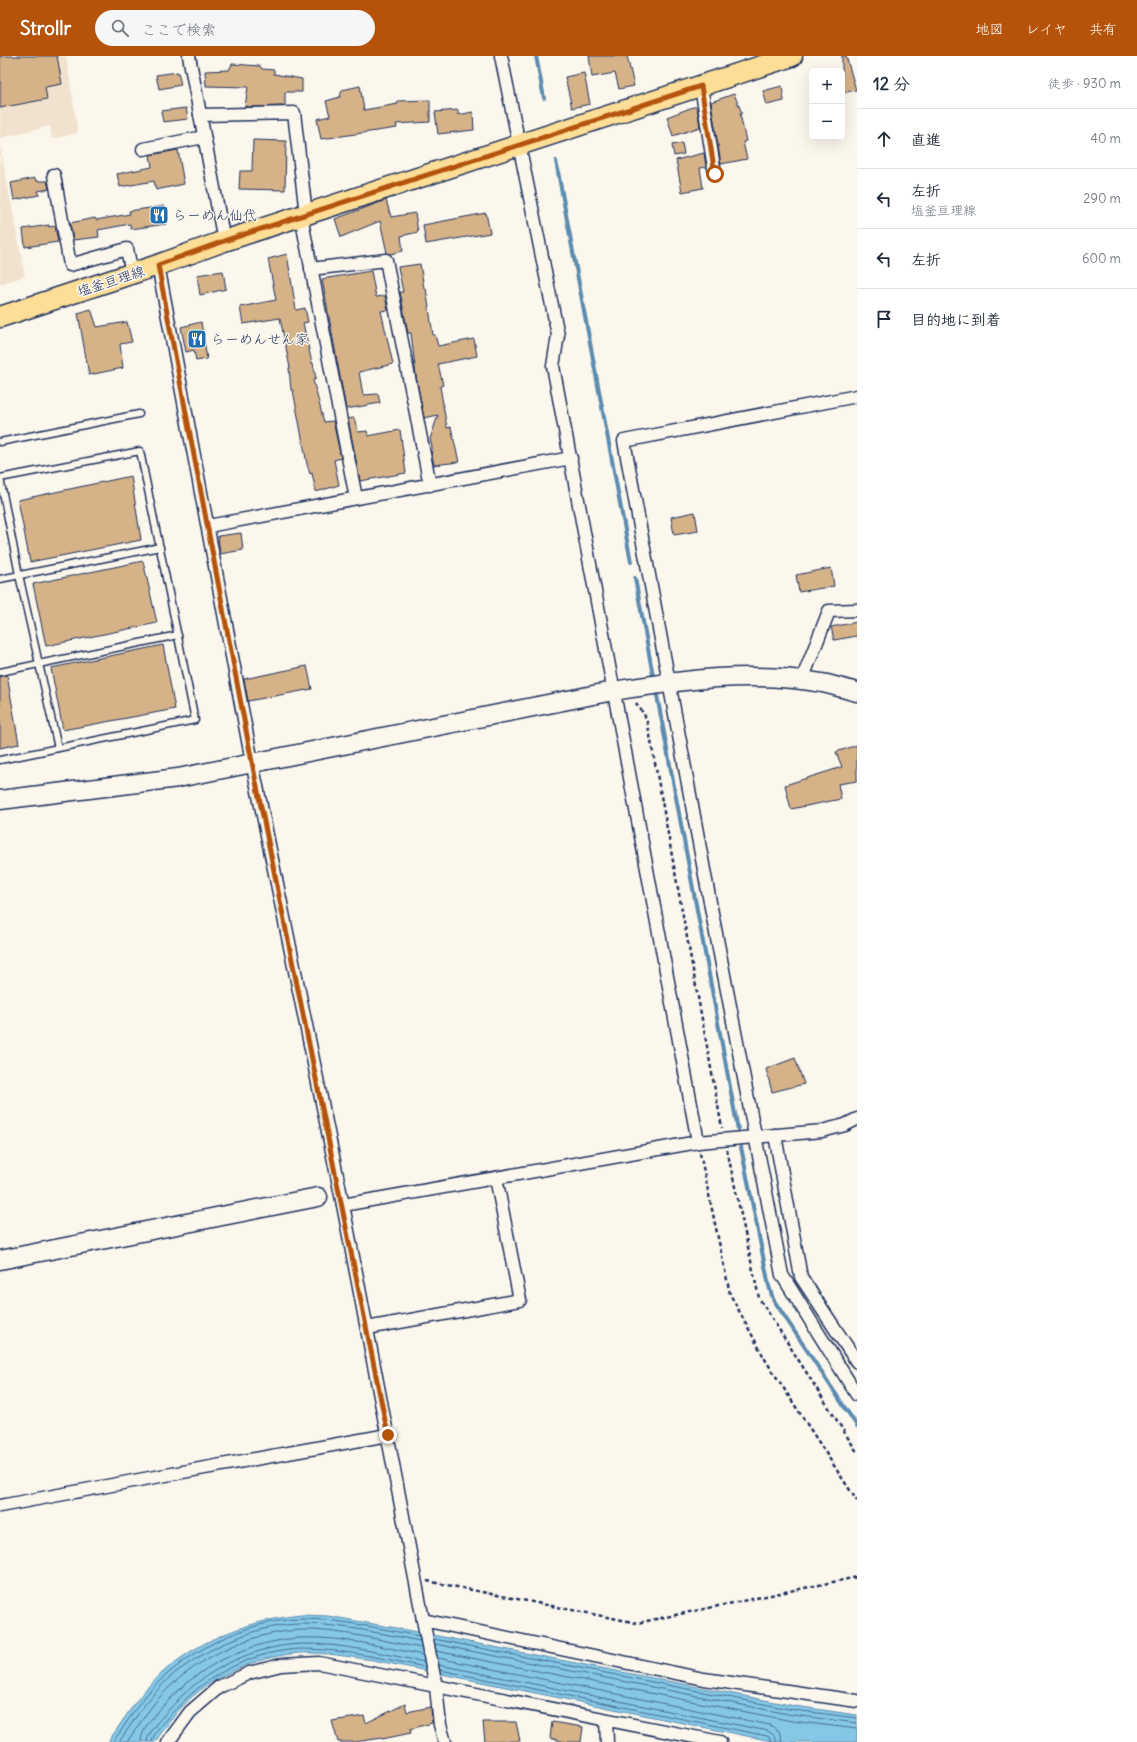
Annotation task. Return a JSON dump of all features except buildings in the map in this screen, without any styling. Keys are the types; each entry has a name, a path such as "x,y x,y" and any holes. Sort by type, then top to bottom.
{"main road":[{"name":"塩釜亘理線","path":"0,317 132,274 224,241 792,56"}],"street":[{"path":"189,56 224,241"},
{"path":"500,56 558,335 553,366 698,1142"},
{"path":"701,86 715,174"},
{"path":"200,115 294,113 303,215 356,498"},
{"path":"144,150 204,137"},
{"path":"54,175 70,265 127,249 132,274"},
{"path":"312,269 386,260 430,485"},
{"path":"158,265 252,762 343,1205 388,1435 435,1682 440,1725 445,1742"},
{"path":"857,396 624,442 666,682 782,1275 857,1395"},
{"path":"208,526 571,458"},
{"path":"802,680 829,611 857,610"},
{"path":"0,800 178,778 252,762 613,691 666,682 732,676 768,677 822,683 857,692"},
{"path":"343,1205 698,1142 822,1131 845,1125 857,1119"},
{"path":"775,1135 801,1277 857,1362"},
{"path":"367,1328 520,1300 496,1178"},
{"path":"0,1260 318,1197"},
{"path":"0,1506 388,1435"},
{"path":"424,1623 704,1679 857,1701"},
{"path":"168,1742 190,1712 219,1687 249,1674 281,1665 319,1663 435,1682 606,1720 720,1742"},
{"path":"606,1720 607,1742"}],"lane":[{"path":"0,442 139,414"},
{"path":"0,760 195,720 140,451 0,478 19,575 58,748"},
{"path":"0,579 160,547"},
{"path":"0,672 178,635"}],"path":[{"path":"636,687 637,704 644,714 648,725 724,1140 759,1298 857,1452"},
{"path":"698,1142 730,1294 766,1361 857,1501"},
{"path":"414,1578 637,1623 857,1577"}],"shaded area":[{"path":"0,56 66,56 78,133 52,139 50,126 0,138"},
{"path":"0,145 25,276 0,284"}],"water":[{"path":"301,1615 328,1616 402,1629 795,1706 857,1715 857,1742 776,1742 373,1660 318,1653 300,1653 271,1657 257,1661 230,1672 205,1686 188,1700 173,1717 155,1742 108,1742 145,1690 178,1660 196,1648 216,1638 257,1623"}],"waterway":[{"path":"536,56 544,98"},
{"path":"556,161 631,562"},
{"path":"635,578 654,681"},
{"path":"656,690 738,1130"},
{"path":"741,1147 769,1286 773,1299 857,1426"}],"place":[{"name":"らーめん仙代","path":"159,215"},
{"name":"らーめんせん家","path":"197,339"}],"route":[{"path":"388,1435 343,1205 252,762 158,265 224,241 701,86 715,174"}]}
